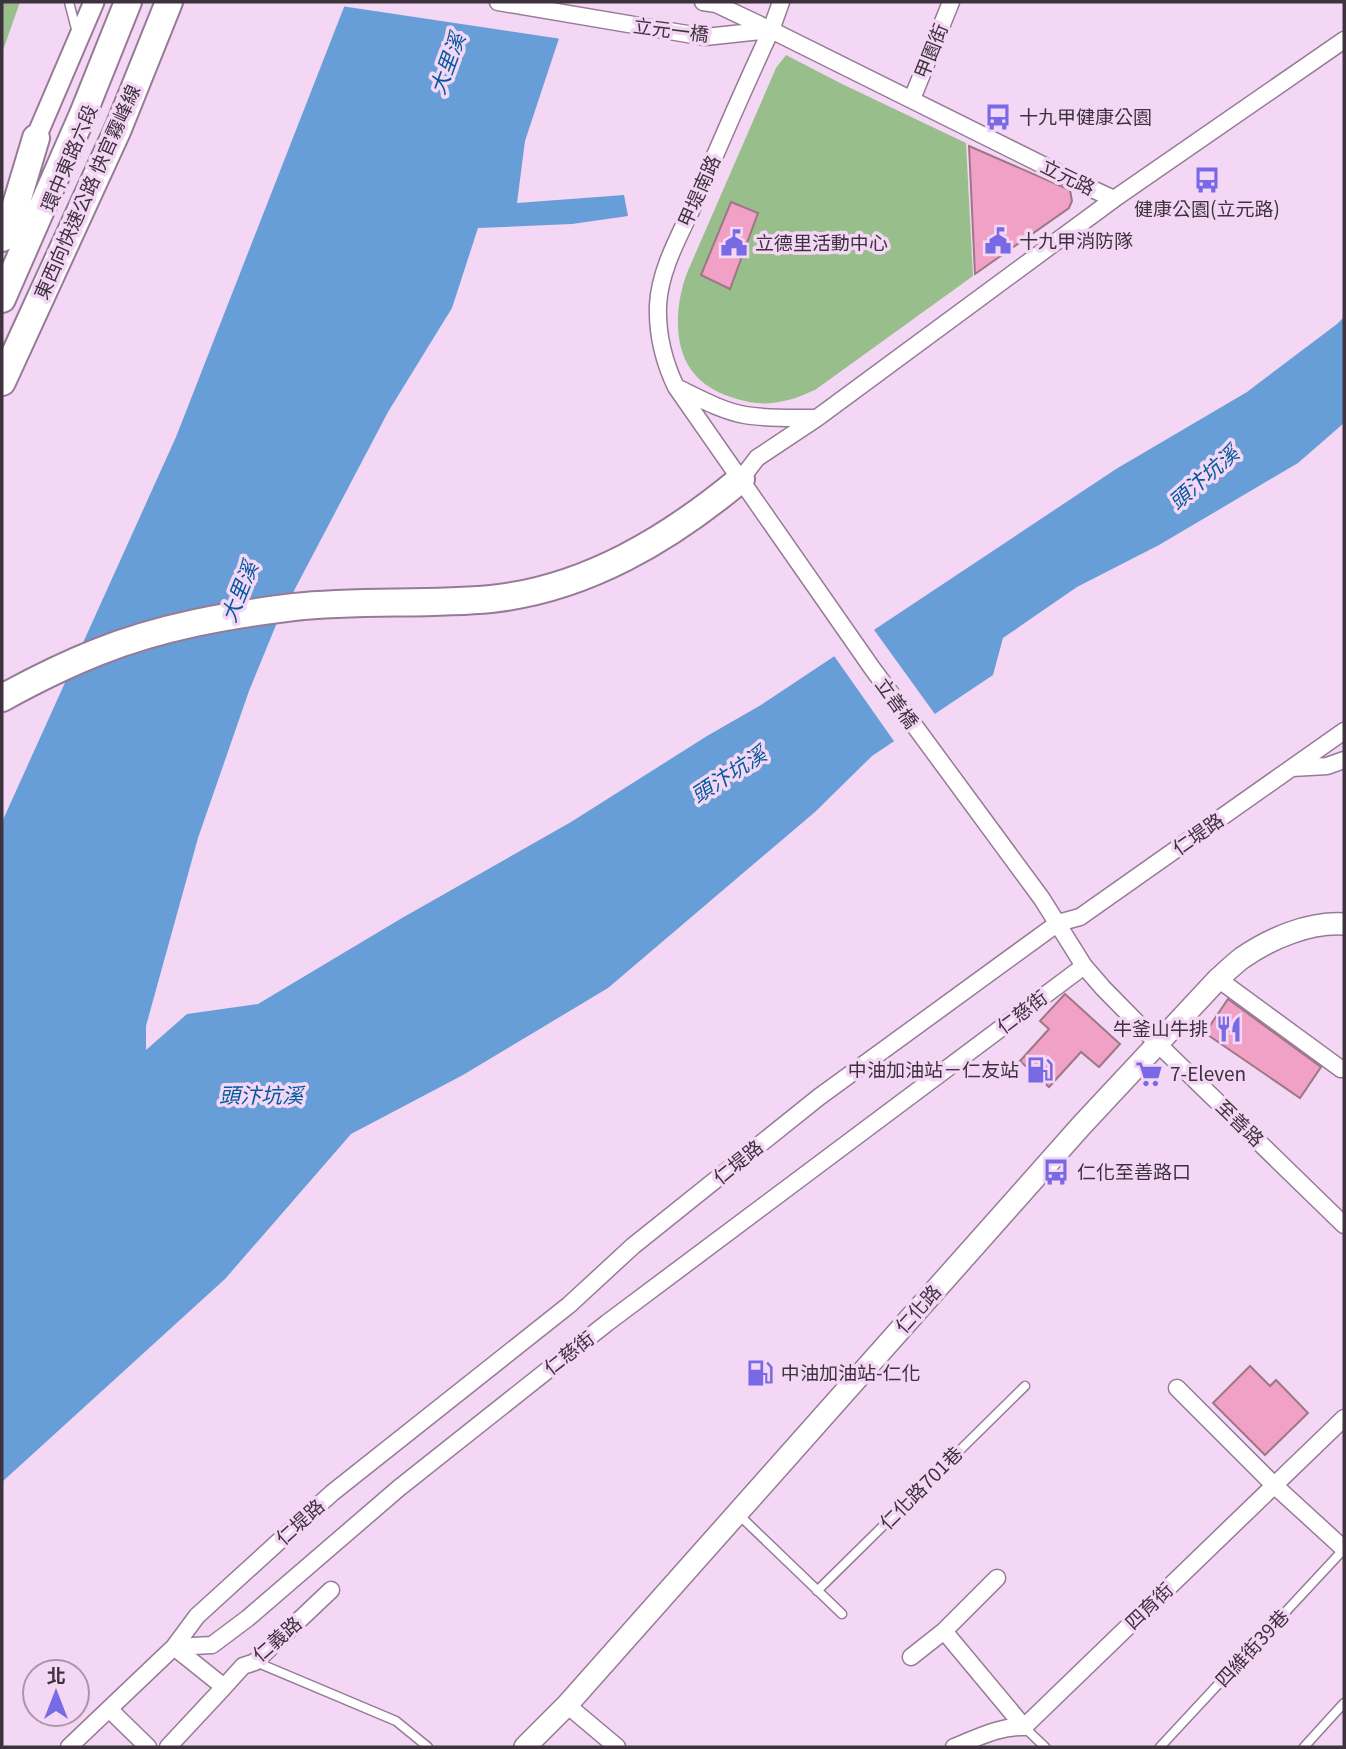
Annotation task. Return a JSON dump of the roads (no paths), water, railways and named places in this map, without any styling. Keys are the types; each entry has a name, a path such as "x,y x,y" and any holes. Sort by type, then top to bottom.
{"highway":[{"name":"東西向快速公路 快官霧峰線","path":"2,299 83,114 128,2"},
{"name":"東西向快速公路 快官霧峰線","path":"2,382 118,129 169,2"},
{"path":"2,238 15,208 36,138"},
{"path":"2,698 100,651 209,620 298,607 492,599 561,585 626,557 671,530 741,479"}],"main road":[{"name":"仁化路","path":"525,1747 567,1705 1072,1136 1218,979 1240,959 1270,941 1320,925 1344,924"}],"street":[{"name":"環中東路六段","path":"2,216 94,2"},
{"name":"環中東路六段","path":"2,314 136,2"},
{"name":"立元一橋","path":"498,2 705,37 771,30"},
{"name":"立元一橋","path":"703,2 716,4 771,30"},
{"name":"甲堤南路","path":"741,479 676,387 666,367 658,305 662,280 678,240 781,2"},
{"name":"甲園街","path":"912,99 951,2"},
{"name":"立元路","path":"771,30 1114,199 1344,40"},
{"path":"741,479 757,458 817,418 1114,199"},
{"path":"676,387 742,415 817,418"},
{"name":"立善橋","path":"741,479 872,668 1058,923"},
{"name":"仁堤路","path":"174,1647 197,1616 332,1493 569,1305 633,1246 819,1097 1058,923 1080,917 1344,731"},
{"path":"1292,768 1327,766 1344,760"},
{"name":"至善路","path":"1058,923 1084,966 1103,988 1344,1224"},
{"name":"仁慈街","path":"174,1647 212,1646 410,1479 607,1323 1084,966"},
{"path":"1218,979 1341,1069"},
{"path":"1177,1388 1274,1485 1344,1549"},
{"name":"四育街","path":"1024,1727 1344,1418"},
{"path":"911,1657 944,1631 997,1578"},
{"name":"仁義路","path":"168,1747 243,1666 255,1662 331,1590"},
{"path":"944,1631 1024,1727"},
{"path":"69,1747 174,1647 224,1687"},
{"path":"567,1705 617,1747"},
{"path":"109,1709 148,1747"},
{"path":"954,1747 997,1730 1024,1727"}],"lane":[{"path":"69,2 79,40"},
{"name":"仁化路701巷","path":"817,1591 1025,1386"},
{"path":"737,1513 842,1614"},
{"name":"四維街39巷","path":"1160,1747 1344,1549"},
{"path":"255,1662 396,1721 428,1747"},
{"path":"1304,1747 1344,1703"},
{"path":"1024,1727 1045,1747"}],"water":[{"path":"346,2 571,2 525,141 517,203 624,195 628,216 572,224 478,228 452,308 388,412 276,625 249,691 198,838 146,1026 146,1050 187,1014 258,1004 571,822 761,705 1116,469 1247,392 1344,317 1344,423 1298,463 1159,545 1077,587 1003,638 993,675 872,756 815,812 608,988 463,1075 351,1134 225,1279 2,1482 2,822 176,437"}],"place":[{"name":"十九甲健康公園","path":"998,117"},
{"name":"健康公園(立元路)","path":"1207,180"},
{"name":"十九甲消防隊","path":"998,241"},
{"name":"立德里活動中心","path":"734,243"},
{"name":"牛釜山牛排","path":"1229,1029"},
{"name":"中油加油站－仁友站","path":"1040,1070"},
{"name":"7-Eleven","path":"1149,1074"},
{"name":"仁化至善路口","path":"1056,1172"},
{"name":"中油加油站-仁化","path":"760,1373"}],"water label":[{"name":"大里溪","path":"448,64"},
{"name":"頭汴坑溪","path":"1204,478"},
{"name":"大里溪","path":"240,592"},
{"name":"頭汴坑溪","path":"729,775"},
{"name":"頭汴坑溪","path":"261,1096"}]}
